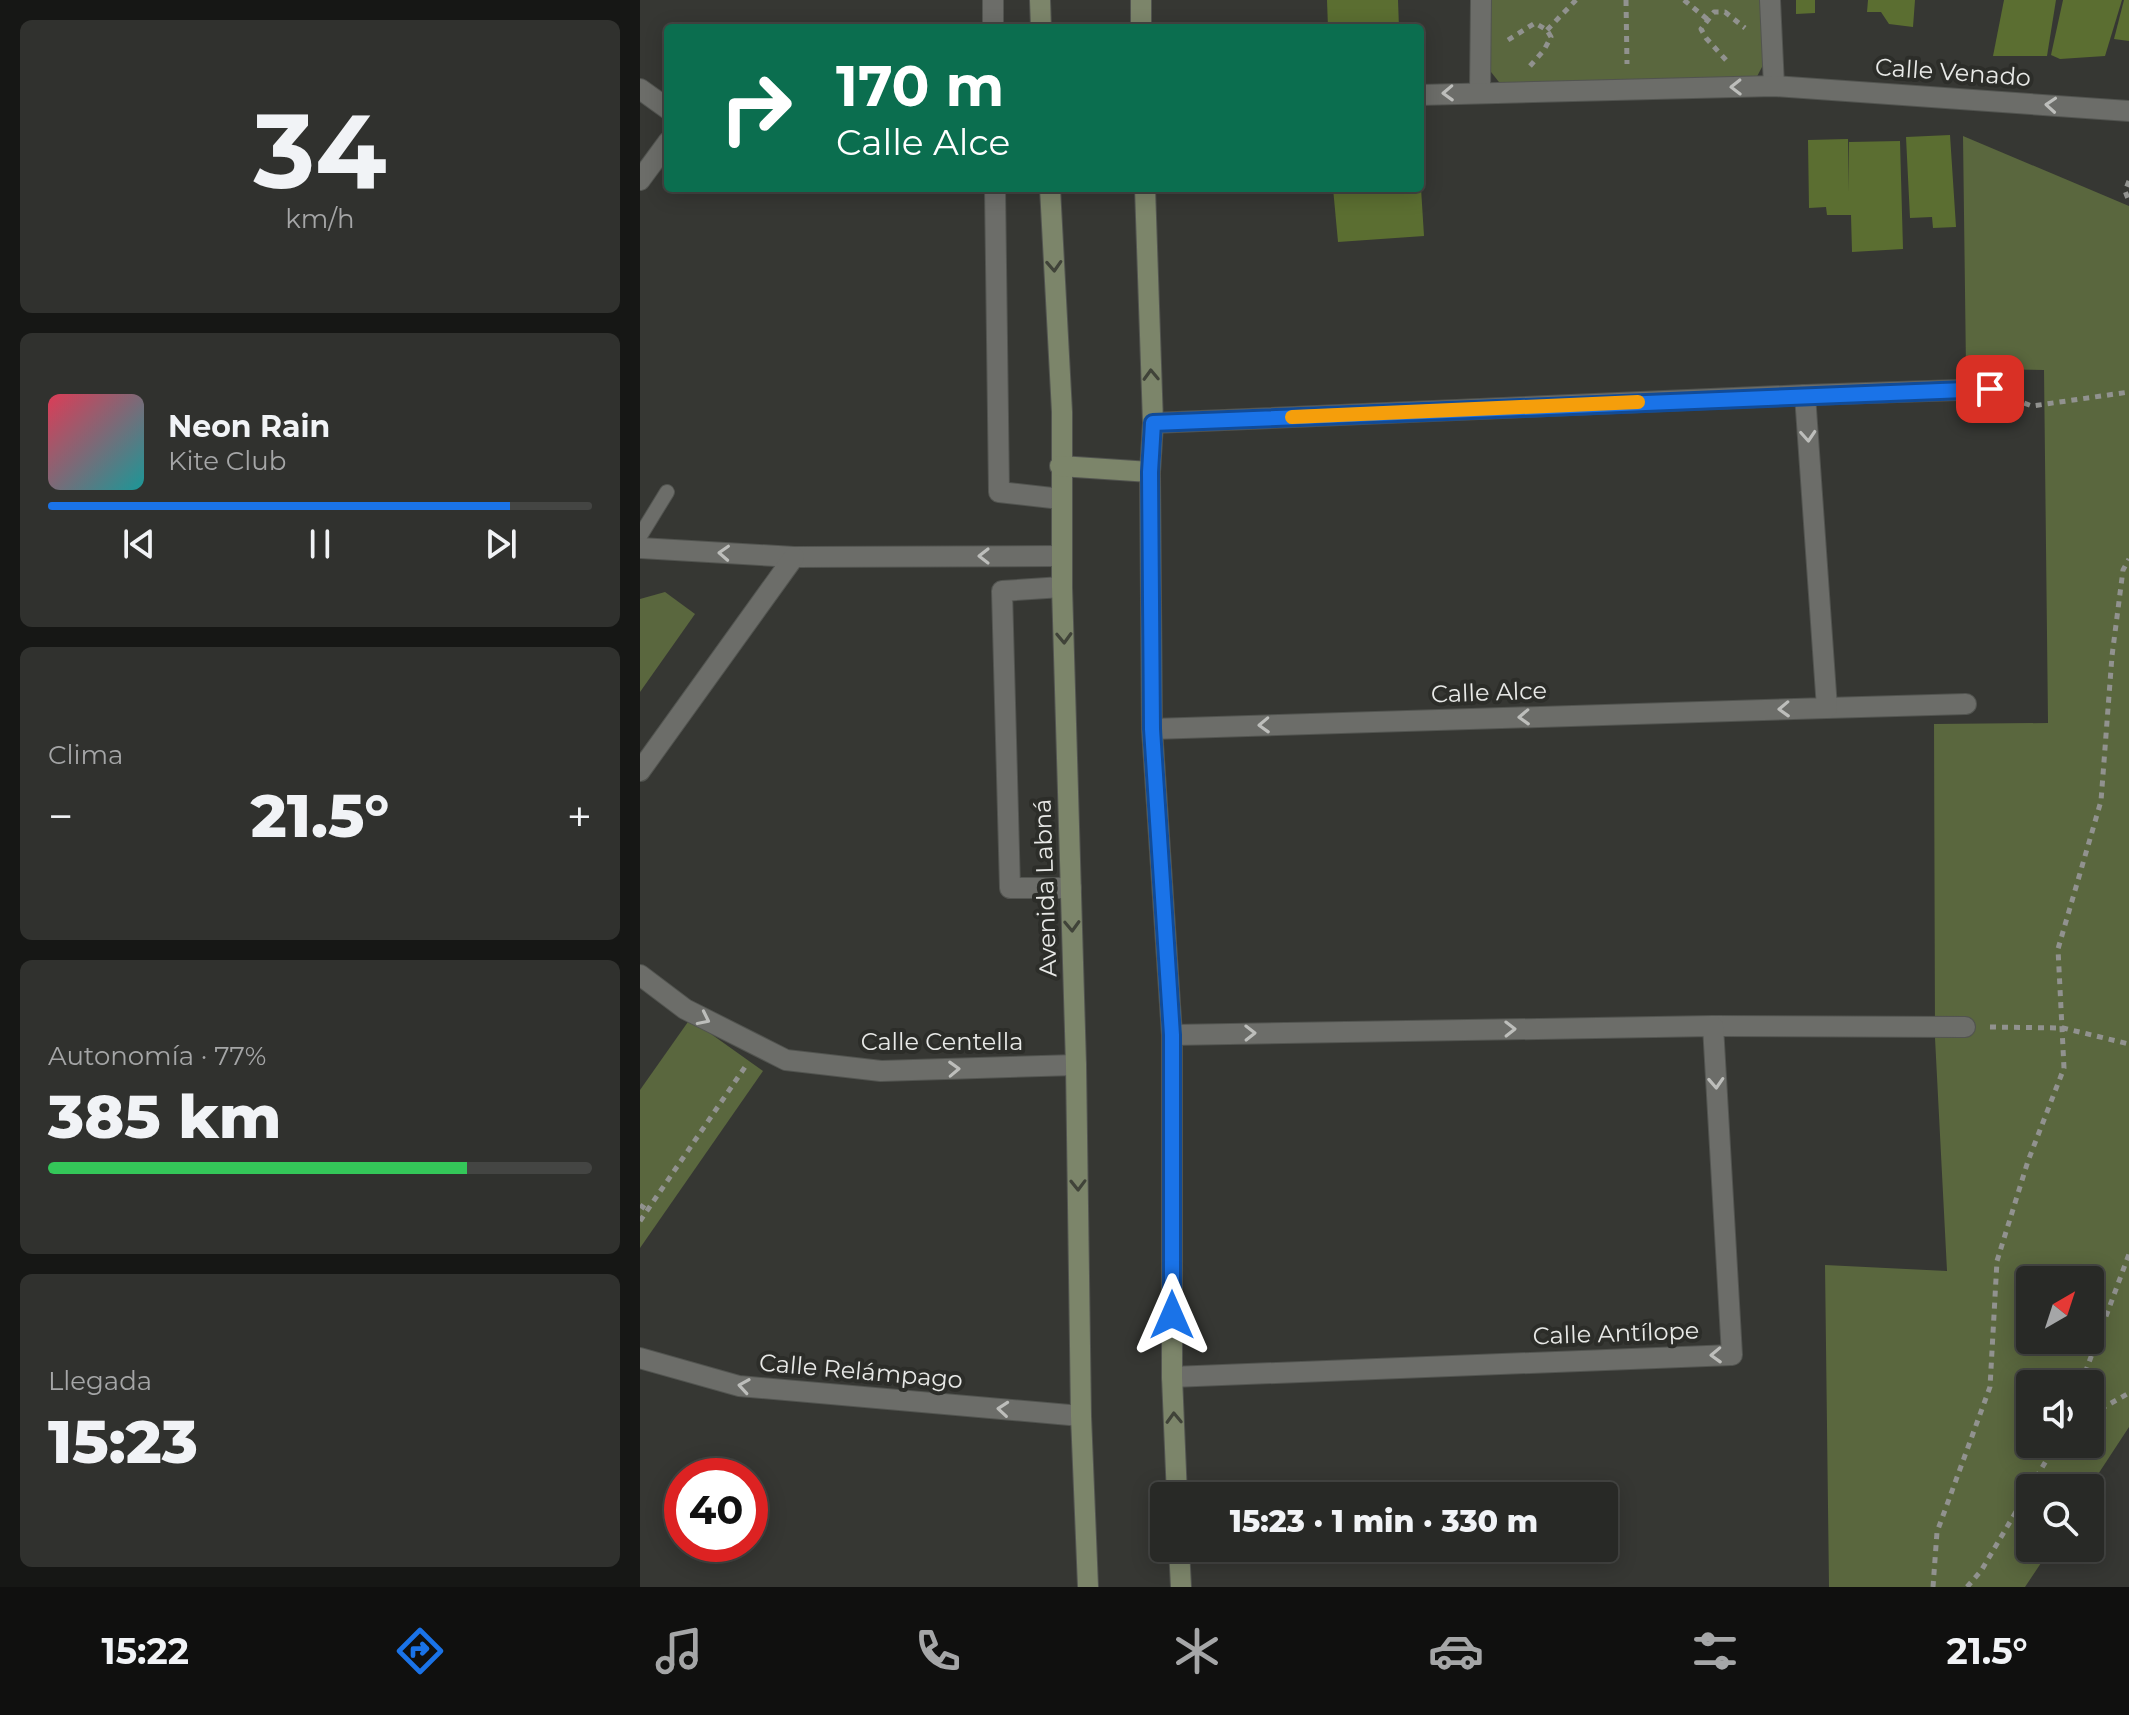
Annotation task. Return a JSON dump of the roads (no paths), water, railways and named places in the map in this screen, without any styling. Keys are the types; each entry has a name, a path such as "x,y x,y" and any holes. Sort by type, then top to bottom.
{"street":[{"path":"993,0 993,24"},
{"path":"1040,0 1041,24"},
{"path":"1141,0 1141,24"},
{"path":"1480,92 1481,0"},
{"path":"1770,0 1774,86"},
{"name":"Calle Venado","path":"1424,95 1774,86 2129,111"},
{"path":"640,89 664,106"},
{"path":"640,180 664,147"},
{"path":"995,192 999,492 1061,499"},
{"name":"Avenida Labná","path":"1050,192 1062,412 1062,587 1076,1065 1081,1416 1088,1587"},
{"path":"1145,192 1153,423 1150,472 1152,729 1172,1035 1172,1377 1176,1482"},
{"path":"1153,423 1990,389"},
{"path":"1805,395 1827,708"},
{"path":"1060,466 1150,472"},
{"path":"640,548 794,557 1062,556"},
{"path":"640,771 794,557"},
{"path":"1062,587 1002,591 1010,888 1071,888"},
{"name":"Calle Alce","path":"1152,729 1966,704"},
{"name":"Calle Centella","path":"640,975 685,1009 786,1060 881,1071 1076,1065"},
{"path":"1172,1035 1713,1026 1965,1027"},
{"name":"Calle Antílope","path":"1172,1377 1732,1355 1713,1026"},
{"name":"Calle Relámpago","path":"640,1358 739,1386 1081,1416"},
{"path":"1180,1562 1181,1587"}],"lane":[{"path":"640,536 667,492"}]}
